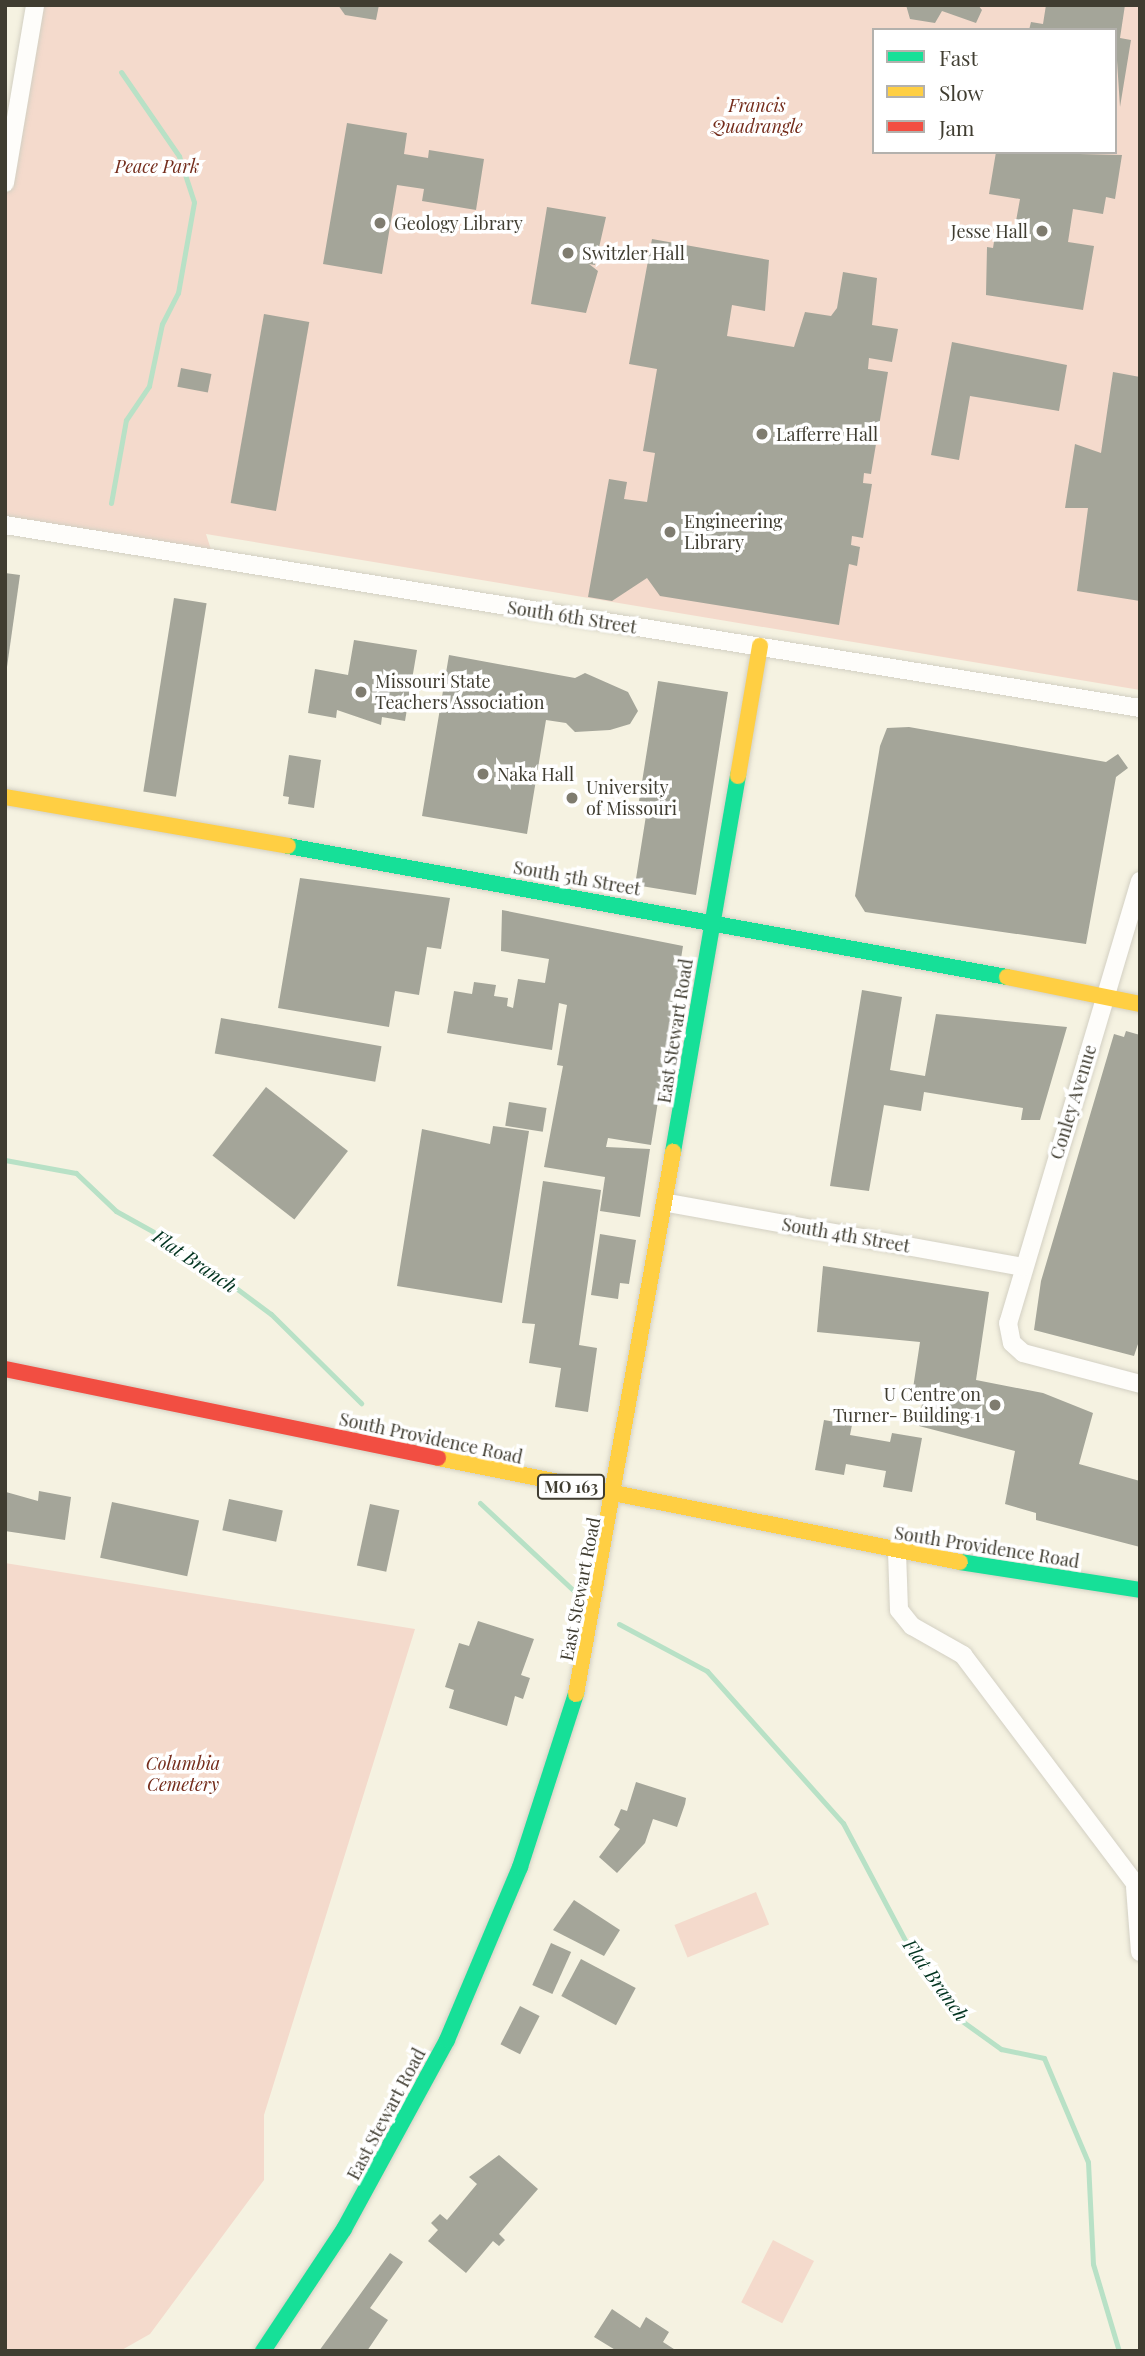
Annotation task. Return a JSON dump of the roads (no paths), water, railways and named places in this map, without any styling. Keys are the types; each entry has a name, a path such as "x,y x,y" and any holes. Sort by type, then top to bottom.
{"street":[{"path":"5,183 35,5"},
{"name":"South 6th Street","path":"5,525 1140,708"},
{"name":"East Stewart Road","path":"263,2351 344,2229 447,2040 520,1867 586,1662 668,1203 712,921 760,646"},
{"name":"South 5th Street","path":"5,797 712,921 1105,993 1140,1004"},
{"name":"Conley Avenue","path":"1140,881 1008,1323 1012,1343 1023,1353 1140,1384"},
{"name":"South 4th Street","path":"668,1203 1023,1266"},
{"path":"5,1349 33,1375"},
{"name":"South Providence Road","path":"5,1369 617,1497 897,1552 1140,1590"},
{"path":"897,1552 899,1610 912,1626 963,1656 1138,1888 1140,1952"}],"waterway":[{"path":"111,503 126,420 149,386 162,324 178,293 194,202 179,156 121,72"},
{"name":"Flat Branch","path":"5,1160 76,1173 116,1211 181,1247 271,1314 361,1403"},
{"name":"Flat Branch","path":"480,1503 573,1590"},
{"name":"Flat Branch","path":"619,1624 707,1671 843,1823 913,1955 962,2021 1001,2049 1044,2058 1088,2162 1093,2264 1119,2351"}],"place":[{"name":"Geology Library","path":"380,223"},
{"name":"Jesse Hall","path":"1042,231"},
{"name":"Switzler Hall","path":"568,253"},
{"name":"Lafferre Hall","path":"762,434"},
{"name":"Engineering Library","path":"670,532"},
{"name":"Missouri State Teachers Association","path":"361,692"},
{"name":"Naka Hall","path":"483,774"},
{"name":"University of Missouri","path":"572,798"},
{"name":"U Centre on Turner- Building 1","path":"995,1405"}],"park label":[{"name":"Francis Quadrangle","path":"757,116"},
{"name":"Peace Park","path":"157,166"},
{"name":"Columbia Cemetery","path":"183,1774"}]}
